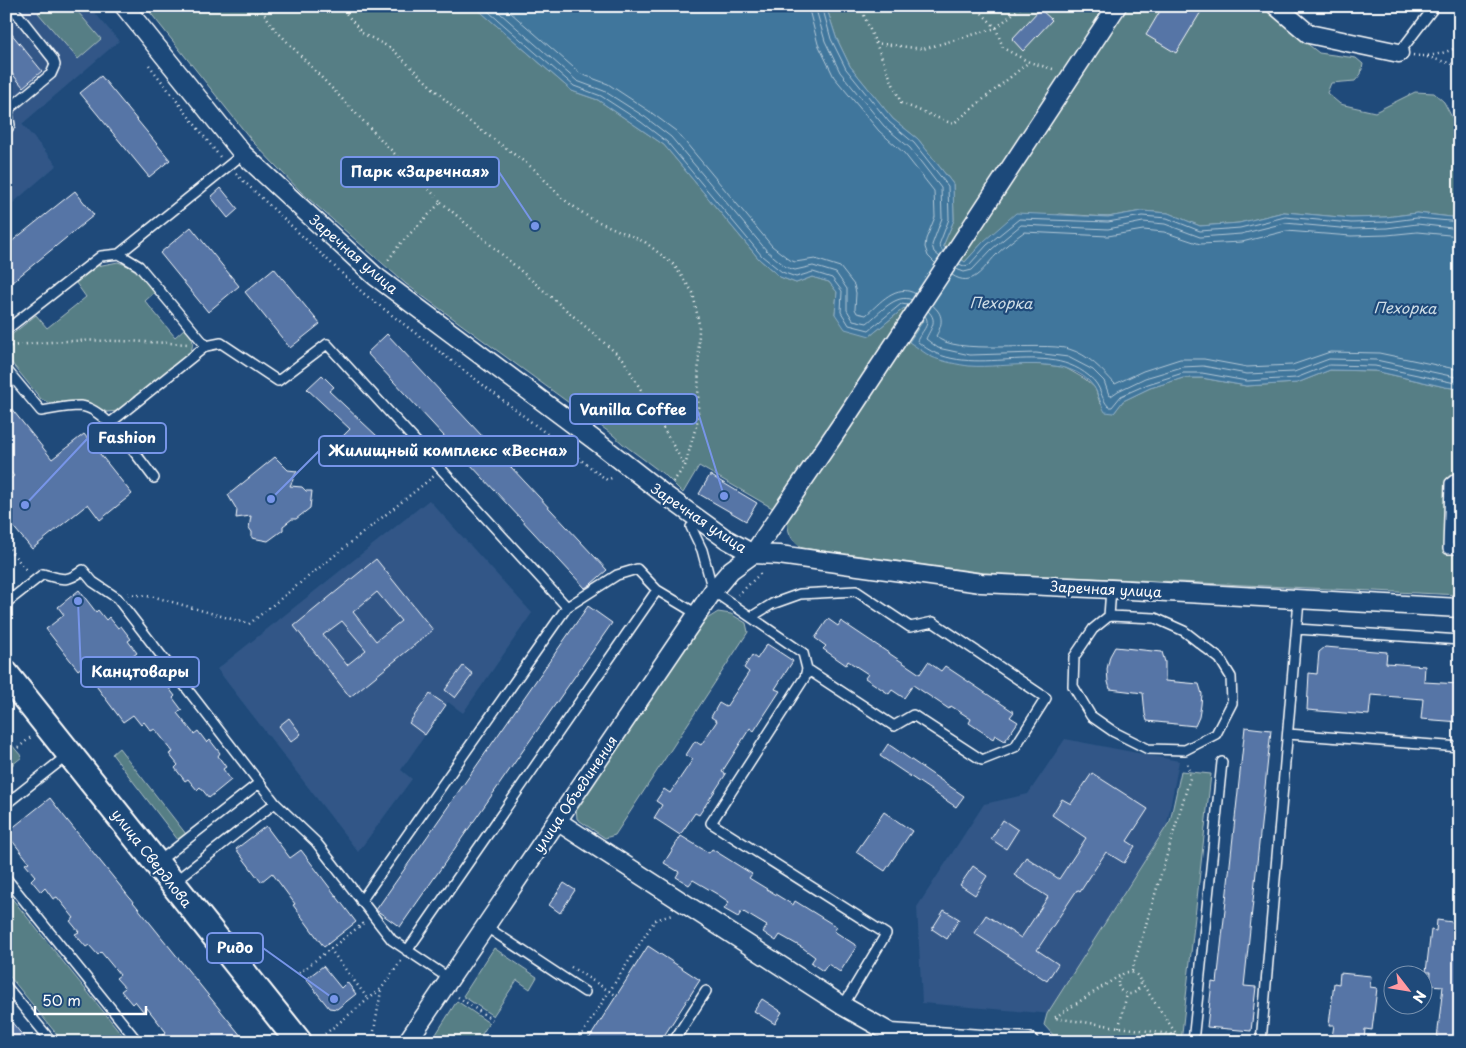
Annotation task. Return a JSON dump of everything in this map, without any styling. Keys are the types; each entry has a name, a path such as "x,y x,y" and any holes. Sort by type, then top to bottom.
{"main road":[{"name":"улица Свердлова","path":"9,682 69,754 299,1042"}],"street":[{"name":"Заречная улица","path":"124,6 243,154 375,276 601,444 665,496 726,539 753,554 981,583 1111,588 1460,608"},
{"name":"улица Объединения","path":"407,1042 713,591 731,570 753,554 1116,6"},
{"path":"1276,6 1309,34 1399,53"},
{"path":"557,821 844,1006 892,1033 1029,1042"}],"lane":[{"path":"6,131 10,124 8,114 10,108 51,74 55,65 53,58 11,6"},
{"path":"1399,53 1435,6"},
{"path":"6,330 101,256 119,254 243,154"},
{"path":"119,254 139,266 206,346"},
{"path":"110,423 206,346 221,344 278,381 327,344 567,607"},
{"path":"6,370 41,411 82,406 100,415 110,423 154,478"},
{"path":"1460,475 1450,483 1448,539 1448,549 1460,549"},
{"path":"692,527 702,550 713,591 803,653 807,669 805,677 711,823 886,934 844,1006"},
{"path":"361,900 567,607 617,575 637,569 657,590 697,614"},
{"path":"6,603 43,574 64,580 74,577 83,570 93,582 117,598 275,803 316,842 392,940 450,979"},
{"path":"1109,616 1111,588"},
{"path":"408,951 657,590"},
{"path":"751,617 772,604 800,594 856,591 910,628 932,622 1046,698 1015,747 982,760 913,715 894,726 807,669"},
{"path":"1261,1042 1299,600"},
{"path":"1109,616 1155,618 1184,631 1220,659 1231,677 1232,704 1216,734 1184,750 1148,748 1114,732 1092,716 1073,686 1074,657 1093,629 1109,616"},
{"path":"1297,629 1460,640"},
{"path":"1288,734 1460,747"},
{"path":"6,804 69,754"},
{"path":"1193,1042 1222,762"},
{"path":"156,863 259,783"},
{"path":"172,884 275,803"},
{"path":"6,878 138,1042"},
{"path":"485,926 585,992"},
{"path":"6,986 52,1042"},
{"path":"673,1042 706,991"}],"path":[{"path":"258,6 274,28 441,202 623,358 685,466"},
{"path":"340,6 362,33 391,48 462,116 534,168 563,199 590,218 645,242 674,265 692,293 699,324 698,419 685,466 679,474"},
{"path":"860,6 901,103 953,124 1029,62"},
{"path":"975,6 996,28 1003,48 1029,62 1063,73"},
{"path":"876,43 923,49 996,28 1022,6"},
{"path":"1426,57 1448,52 1460,46"},
{"path":"1399,53 1426,57 1460,66"},
{"path":"375,276 400,244 441,202"},
{"path":"6,347 24,344 108,340 206,346"},
{"path":"117,598 130,593 155,597 250,624 441,470"},
{"path":"6,545 35,581"},
{"path":"730,603 764,570"},
{"path":"18,748 33,735"},
{"path":"1132,971 1190,778 1184,750"},
{"path":"577,1042 655,920 692,908"},
{"path":"299,973 373,916"},
{"path":"330,949 368,999"},
{"path":"326,1034 381,989 408,951"},
{"path":"1132,971 1139,975 1141,982 1177,1035 1054,1018 1119,976 1125,972 1132,971"},
{"path":"1119,976 1118,985 1120,991 1127,994 1135,993 1140,989 1141,982"},
{"path":"374,1031 381,989"},
{"path":"610,992 616,996"},
{"path":"1119,1027 1127,994"},
{"path":"456,996 494,1021"},
{"path":"586,1042 592,1034"}],"shaded area":[{"path":"6,6 89,6 119,41 22,124 57,165 6,209"},
{"path":"429,500 532,613 463,713 448,702 401,770 412,779 358,852 217,669"},
{"path":"1065,739 1179,761 1164,840 1053,1014 922,1003 917,907 984,804 1028,794"}],"green space":[{"path":"47,6 73,6 101,39 78,59 38,13"},
{"path":"145,6 474,6 572,91 598,100 664,145 759,259 780,277 796,283 812,277 829,282 837,292 835,314 870,336 904,308 923,321 1036,364 1064,367 1085,379 1095,388 1100,403 1114,413 1123,401 1150,388 1183,378 1202,378 1246,386 1297,383 1330,370 1375,371 1460,389 1460,595 985,573 802,548 790,535 788,517 699,466 683,493 666,476 613,435 406,284 301,192 253,142"},
{"path":"826,6 1260,6 1319,53 1356,58 1363,64 1361,74 1355,81 1331,83 1327,93 1340,104 1375,112 1415,92 1434,93 1444,102 1460,133 1460,218 1417,213 1386,217 1351,218 1284,212 1239,223 1200,226 1168,213 1142,211 1108,217 1060,214 984,241 965,262 943,246 954,220 953,184 918,139 893,119 850,66 836,37"},
{"path":"118,262 136,269 155,292 145,301 175,337 185,328 188,331 193,343 190,353 119,411 107,412 87,402 49,403 41,399 6,356 6,344 9,337 36,315 47,328 86,297 76,283 97,266"},
{"path":"718,612 731,614 746,623 748,632 615,835 605,838 577,819 576,808 699,624"},
{"path":"6,738 22,757 12,765 6,758"},
{"path":"119,748 186,834 178,840 112,754"},
{"path":"1181,771 1211,774 1181,1042 1115,1042 1054,1036 1044,1025 1047,1014 1170,821"},
{"path":"10,896 128,1042 63,1042 6,972 6,898"},
{"path":"494,948 537,977 530,989 517,980 493,1016 463,996"},
{"path":"457,1001 489,1023 477,1042 431,1042"}],"water":[{"name":"Пехорка","path":"474,6 826,6 836,37 850,66 893,119 918,139 953,184 954,220 943,246 965,262 984,241 1016,213 1108,217 1142,211 1168,213 1200,226 1239,223 1284,212 1351,218 1386,217 1417,213 1460,218 1460,389 1375,371 1330,370 1297,383 1246,386 1202,378 1183,378 1150,388 1123,401 1114,413 1105,412 1094,387 1083,376 1069,369 1036,364 969,366 950,363 926,354 909,342 923,321 904,308 870,336 845,329 835,314 837,292 829,282 812,277 796,283 780,277 759,259 664,145 598,100 572,91"}],"building":[{"path":"1163,6 1195,6 1202,10 1176,53 1146,35"},
{"path":"1040,9 1052,20 1023,51 1012,39"},
{"path":"6,27 42,71 23,87 6,66"},
{"path":"101,76 170,160 149,177 80,93"},
{"path":"221,188 238,209 228,218 211,197"},
{"path":"75,191 94,215 6,287 6,246"},
{"path":"191,227 239,286 208,312 160,253"},
{"path":"274,268 320,324 290,348 245,292"},
{"path":"387,334 607,570 591,584 585,588 367,353"},
{"path":"322,375 334,387 329,391 377,436 359,455 341,438 350,429 307,389"},
{"path":"6,402 52,459 84,434 132,494 100,520 88,504 32,549 6,518 6,482 14,476 6,467"},
{"path":"275,457 288,470 297,471 290,486 302,487 306,491 312,491 310,508 283,526 283,530 268,541 252,538 252,532 249,528 251,516 236,518 237,510 228,495"},
{"path":"710,475 757,503 746,521 699,494"},
{"path":"376,559 433,630 350,697 294,626","holes":["377,592 401,621 376,641 353,612","342,621 366,650 347,665 323,635"]},
{"path":"79,590 96,612 98,610 106,620 109,617 118,628 121,626 131,639 128,641 137,653 132,657 148,677 153,673 163,685 165,683 175,696 173,698 182,710 177,713 194,734 198,731 207,743 210,740 220,753 218,756 226,767 223,769 231,780 209,798 200,787 197,790 188,779 185,781 175,768 178,765 169,754 173,752 155,729 151,731 144,722 141,725 133,715 123,722 82,667 78,670 46,629 64,615 58,607"},
{"path":"588,606 612,623 400,927 376,910"},
{"path":"828,619 838,626 841,621 920,674 928,662 941,671 945,666 1014,712 1010,717 1018,722 1005,741 995,735 993,739 969,723 971,719 951,706 949,709 913,685 904,698 892,690 889,694 865,678 868,674 848,661 846,665 823,649 826,646 815,638"},
{"path":"767,644 793,661 775,689 780,691 754,731 750,728 722,772 726,774 699,815 695,813 680,835 654,818 662,805 656,801 664,789 670,793 693,759 686,755 695,741 701,745 717,721 711,717 719,703 726,707 749,672 744,668 752,655 757,659"},
{"path":"1115,647 1162,652 1165,662 1165,681 1199,684 1202,694 1201,705 1195,726 1147,721 1143,693 1110,689 1107,669 1110,656"},
{"path":"1325,647 1387,652 1386,663 1425,666 1424,682 1460,684 1460,722 1421,719 1423,699 1371,695 1369,715 1307,710 1309,673 1317,674 1319,652"},
{"path":"463,666 473,674 455,698 445,690"},
{"path":"430,694 446,705 425,735 409,723"},
{"path":"289,718 301,734 291,742 279,726"},
{"path":"1245,727 1271,730 1244,986 1256,987 1251,1031 1207,1027 1212,982 1217,983"},
{"path":"888,744 964,796 956,807 880,756"},
{"path":"1092,773 1148,809 1127,841 1135,846 1124,863 1106,852 1080,892 1077,890 1037,950 1058,964 1047,981 974,933 986,915 1021,938 1048,897 1014,875 1026,857 1059,879 1086,838 1052,815 1062,799 1071,804"},
{"path":"50,798 246,1042 168,1042 162,1035 166,1032 147,1008 143,1011 135,1001 132,1004 121,991 125,988 116,978 120,975 101,952 98,955 89,945 86,947 75,934 79,932 70,921 74,918 57,897 53,899 45,888 41,892 31,880 35,876 25,864 29,862 6,833"},
{"path":"884,812 912,831 885,871 856,852"},
{"path":"1003,820 1018,830 1006,849 991,839"},
{"path":"266,826 290,858 301,850 356,922 324,947 272,873 261,882 236,849"},
{"path":"681,836 709,853 712,849 752,874 749,878 793,905 795,901 837,927 834,931 857,946 840,972 828,964 823,971 811,963 815,957 803,948 780,935 776,941 763,932 767,926 742,911 738,917 724,909 729,902 717,894 693,880 689,885 676,877 679,872 664,863"},
{"path":"973,866 987,876 975,895 960,885"},
{"path":"564,883 575,890 560,913 549,905"},
{"path":"944,910 959,919 947,939 932,929"},
{"path":"1437,920 1460,923 1460,1042 1442,1042 1442,1039 1437,1039 1443,986 1434,985 1434,966 1427,966 1431,930 1436,931"},
{"path":"648,946 700,980 660,1042 587,1042"},
{"path":"323,966 341,988 347,982 356,994 337,1009 329,1008 306,979"},
{"path":"1340,973 1371,976 1370,987 1377,988 1372,1030 1365,1029 1364,1041 1332,1037 1334,1025 1329,1025 1334,983 1339,984"},
{"path":"762,999 782,1012 775,1024 754,1011"},
{"path":"6,1015 28,1042 6,1042"}],"place":[{"name":"Парк «Заречная»","path":"535,226"},
{"name":"Vanilla Coffee","path":"724,496"},
{"name":"Жилищный комплекс «Весна»","path":"271,499"},
{"name":"Fashion","path":"25,505"},
{"name":"Канцтовары","path":"78,601"},
{"name":"Ридо","path":"334,999"}]}
